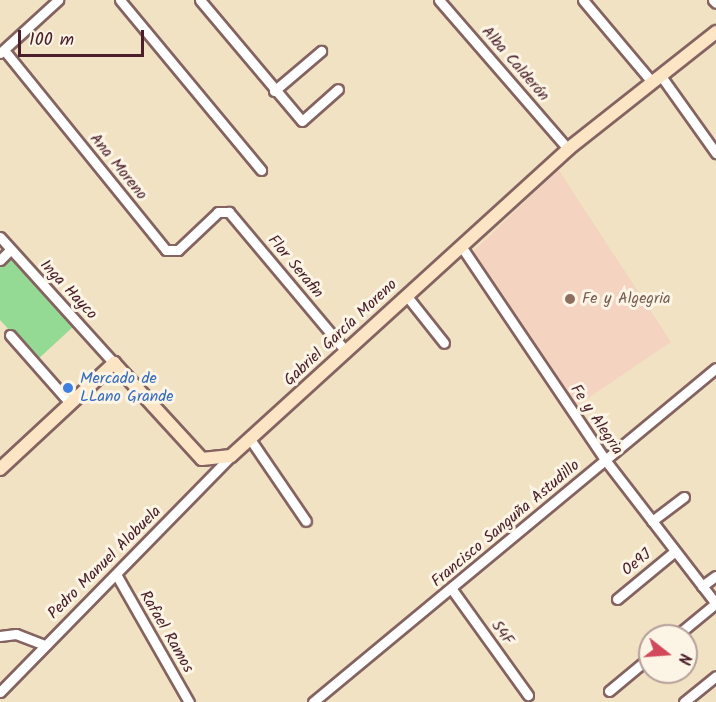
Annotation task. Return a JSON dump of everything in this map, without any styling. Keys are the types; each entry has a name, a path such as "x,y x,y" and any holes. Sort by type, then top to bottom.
{"street":[{"path":"2,51 58,0"},
{"path":"120,0 261,170"},
{"path":"200,0 274,91 302,121 338,89"},
{"name":"Alba Calderón","path":"439,0 568,149"},
{"path":"583,0 657,79 716,153"},
{"name":"Gabriel García Moreno","path":"231,456 568,149 716,32"},
{"name":"Ana Moreno","path":"2,51 166,250 178,250 218,212"},
{"path":"274,91 321,51"},
{"name":"Flor Serafin","path":"218,212 229,212 345,350"},
{"name":"Inga Hayco","path":"0,237 114,363"},
{"name":"Fe y Alegria","path":"461,246 606,461 716,603"},
{"path":"0,260 10,250"},
{"path":"406,295 444,343"},
{"path":"10,335 69,402"},
{"path":"1,467 114,363 202,459 231,456"},
{"name":"Francisco Sanguña Astudillo","path":"313,702 716,368"},
{"path":"250,439 306,521"},
{"name":"Pedro Manuel Alobuela","path":"0,691 117,576 231,456"},
{"path":"652,521 684,497"},
{"name":"Oe9J","path":"617,599 675,551"},
{"name":"Rafael Ramos","path":"117,576 189,702"},
{"path":"702,586 716,576"},
{"name":"S4F","path":"451,588 528,695"},
{"path":"691,624 716,603"},
{"path":"0,636 16,634 45,645"},
{"path":"609,691 638,667"},
{"path":"684,702 716,676"}],"shaded area":[{"name":"Fe y Algegria","path":"558,169 671,342 572,409 468,257"}],"green space":[{"path":"10,256 74,326 37,360 0,320 0,265"}],"place":[{"name":"Fe y Algegria","path":"570,299"},
{"name":"Mercado de LLano Grande","path":"68,388"}]}
